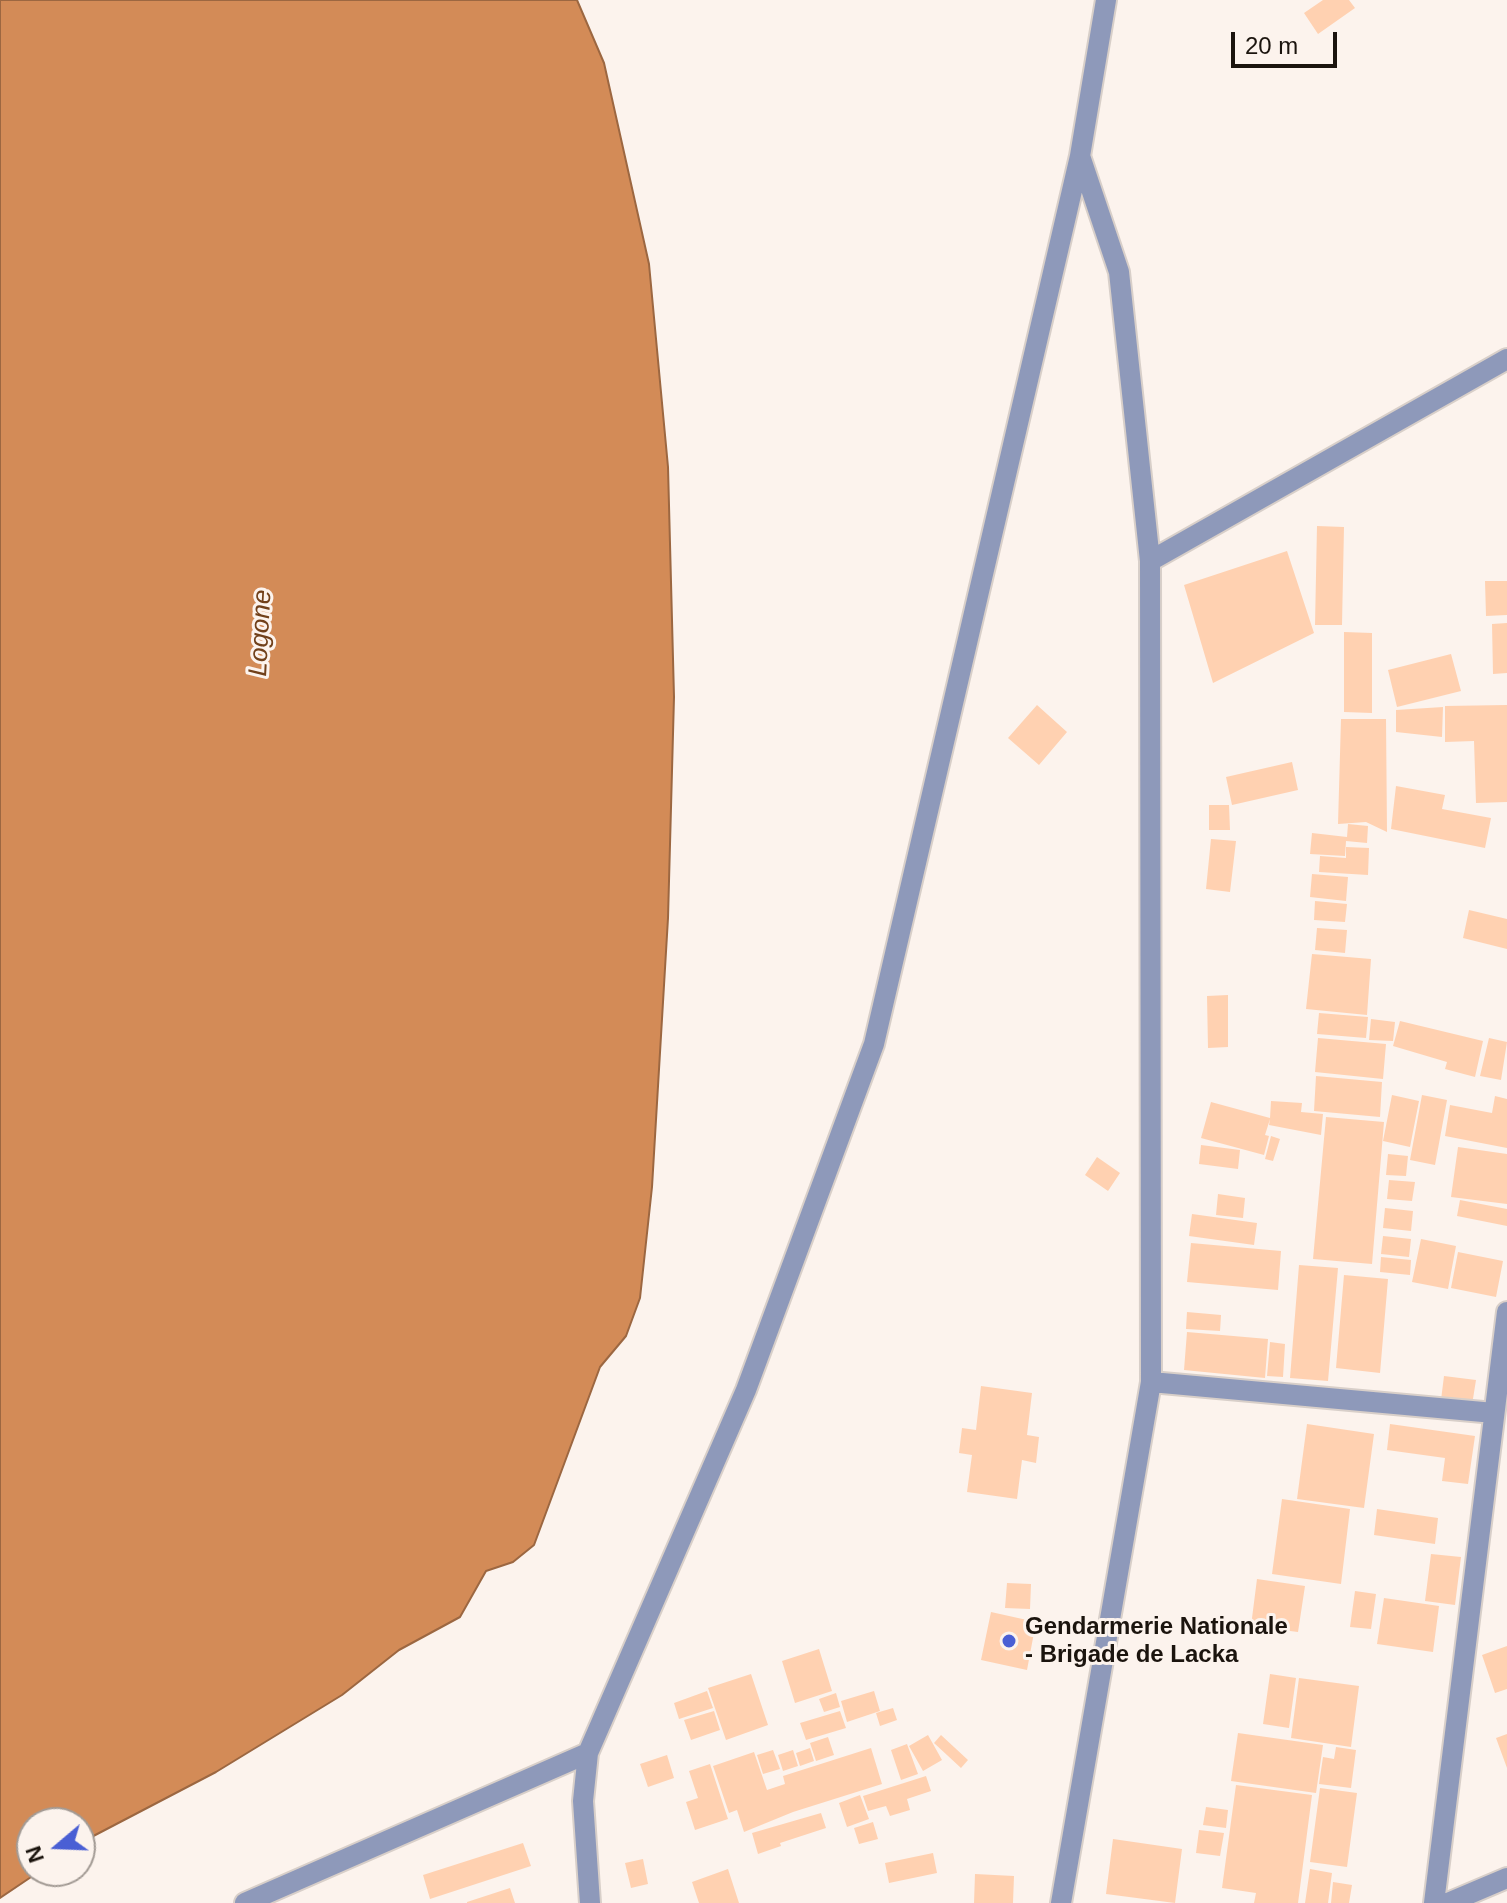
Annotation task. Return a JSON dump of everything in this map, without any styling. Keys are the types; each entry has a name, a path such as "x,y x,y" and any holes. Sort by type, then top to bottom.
{"street":[{"path":"590,1903 583,1801 588,1753 746,1390 874,1044 1080,156 1106,0"},
{"path":"1061,1903 1151,1382 1150,561 1119,272 1080,156"},
{"path":"1150,561 1507,359"},
{"path":"1434,1903 1507,1312"},
{"path":"1151,1382 1494,1413"},
{"path":"245,1903 588,1753"},
{"path":"1448,1903 1507,1878"}],"water":[{"name":"Logone","path":"0,0 577,0 604,63 649,264 668,467 674,697 668,918 652,1187 640,1298 626,1336 600,1367 534,1545 513,1562 486,1571 460,1617 399,1650 342,1695 216,1772 96,1835 96,1807 16,1807 16,1887 0,1898"}],"building":[{"path":"1323,0 1349,0 1355,8 1318,34 1304,13"},
{"path":"1317,526 1344,527 1342,625 1315,625"},
{"path":"1287,551 1314,633 1213,683 1184,585"},
{"path":"1485,581 1507,581 1507,615 1486,616"},
{"path":"1507,623 1507,673 1493,674 1492,624"},
{"path":"1344,632 1372,633 1372,713 1344,712"},
{"path":"1451,654 1461,691 1397,707 1388,670"},
{"path":"1037,705 1067,732 1039,765 1008,738"},
{"path":"1507,705 1507,802 1476,803 1474,741 1445,742 1445,706"},
{"path":"1443,707 1442,737 1396,732 1396,710"},
{"path":"1341,719 1386,719 1387,832 1366,822 1338,824"},
{"path":"1292,762 1298,790 1232,805 1226,777"},
{"path":"1396,786 1445,795 1442,809 1491,818 1485,848 1391,829"},
{"path":"1209,805 1229,805 1230,830 1209,830"},
{"path":"1348,824 1368,826 1367,843 1346,841 1345,856 1310,854 1312,833 1347,837"},
{"path":"1211,839 1236,841 1230,892 1206,889"},
{"path":"1346,847 1369,848 1368,875 1319,872 1320,856 1346,858"},
{"path":"1312,874 1348,877 1346,901 1310,897"},
{"path":"1315,901 1347,904 1345,922 1314,920"},
{"path":"1469,910 1507,919 1507,949 1463,938"},
{"path":"1317,928 1347,930 1345,953 1315,950"},
{"path":"1312,954 1371,959 1367,1015 1306,1009"},
{"path":"1228,995 1228,1047 1208,1048 1207,996"},
{"path":"1319,1013 1368,1017 1366,1038 1317,1034"},
{"path":"1371,1019 1395,1022 1393,1041 1369,1040"},
{"path":"1400,1021 1483,1041 1475,1077 1445,1069 1447,1062 1393,1046"},
{"path":"1318,1038 1386,1044 1383,1079 1315,1072"},
{"path":"1489,1038 1507,1042 1501,1080 1480,1076"},
{"path":"1316,1076 1382,1082 1380,1117 1314,1111"},
{"path":"1392,1095 1419,1101 1410,1147 1383,1141"},
{"path":"1422,1095 1447,1100 1435,1165 1410,1160"},
{"path":"1495,1096 1507,1099 1507,1148 1445,1136 1450,1105 1492,1113"},
{"path":"1271,1101 1302,1103 1301,1112 1323,1114 1321,1135 1269,1125 1270,1119 1265,1135 1269,1136 1264,1155 1201,1138 1211,1102 1270,1118"},
{"path":"1326,1117 1384,1122 1372,1264 1313,1259"},
{"path":"1271,1136 1280,1139 1273,1161 1265,1159"},
{"path":"1201,1145 1240,1150 1238,1169 1199,1164"},
{"path":"1458,1147 1507,1154 1507,1204 1451,1197"},
{"path":"1388,1154 1408,1156 1406,1176 1386,1175"},
{"path":"1097,1157 1120,1173 1108,1191 1085,1175"},
{"path":"1389,1180 1415,1182 1412,1201 1387,1199"},
{"path":"1218,1194 1245,1198 1243,1218 1216,1215"},
{"path":"1460,1200 1507,1209 1507,1226 1457,1216"},
{"path":"1385,1208 1413,1211 1411,1231 1383,1228"},
{"path":"1192,1214 1257,1223 1254,1245 1189,1236"},
{"path":"1383,1236 1411,1239 1409,1257 1381,1254"},
{"path":"1421,1239 1456,1246 1448,1289 1412,1282"},
{"path":"1191,1243 1281,1251 1278,1290 1187,1282"},
{"path":"1458,1252 1503,1261 1496,1297 1451,1288"},
{"path":"1381,1257 1411,1260 1410,1275 1380,1272"},
{"path":"1299,1265 1338,1268 1328,1381 1290,1378"},
{"path":"1344,1275 1388,1279 1380,1373 1336,1368"},
{"path":"1187,1312 1221,1315 1220,1331 1186,1329"},
{"path":"1187,1332 1268,1339 1265,1378 1184,1370"},
{"path":"1270,1342 1285,1344 1283,1377 1267,1376"},
{"path":"1444,1376 1476,1380 1472,1405 1441,1400"},
{"path":"981,1386 1032,1393 1027,1435 1039,1437 1036,1463 1022,1460 1017,1499 967,1492 972,1455 959,1453 962,1428 976,1430"},
{"path":"1307,1424 1374,1434 1364,1508 1297,1499"},
{"path":"1390,1424 1475,1436 1468,1484 1442,1481 1445,1458 1387,1450"},
{"path":"1282,1499 1350,1509 1341,1584 1272,1574"},
{"path":"1377,1509 1438,1518 1435,1544 1374,1535"},
{"path":"1431,1554 1461,1557 1455,1605 1425,1601"},
{"path":"1257,1579 1305,1586 1298,1632 1251,1626"},
{"path":"1007,1583 1031,1584 1030,1609 1005,1608"},
{"path":"1355,1591 1376,1594 1371,1629 1350,1627"},
{"path":"1384,1598 1439,1606 1433,1652 1377,1644"},
{"name":"Gendarmerie Nationale - Brigade de Lacka","path":"991,1612 1036,1622 1027,1670 981,1660"},
{"path":"1507,1646 1507,1689 1495,1693 1482,1655"},
{"path":"819,1649 832,1691 795,1703 782,1661"},
{"path":"751,1674 768,1725 726,1740 708,1688"},
{"path":"1270,1674 1296,1678 1289,1728 1263,1724"},
{"path":"1299,1678 1359,1686 1351,1747 1291,1738"},
{"path":"707,1691 713,1708 679,1719 674,1703"},
{"path":"874,1691 880,1711 847,1722 841,1701"},
{"path":"836,1693 840,1707 824,1712 819,1699"},
{"path":"893,1708 897,1720 880,1726 876,1713"},
{"path":"714,1711 720,1730 691,1740 684,1720"},
{"path":"840,1711 846,1728 806,1740 800,1723"},
{"path":"1238,1733 1323,1745 1316,1793 1231,1781"},
{"path":"1507,1734 1507,1768 1496,1738"},
{"path":"928,1735 942,1760 923,1771 909,1746"},
{"path":"941,1735 968,1760 961,1768 934,1743"},
{"path":"828,1737 834,1755 816,1761 810,1743"},
{"path":"907,1744 918,1774 901,1780 891,1750"},
{"path":"1336,1747 1356,1750 1351,1788 1319,1784 1323,1757 1334,1759"},
{"path":"810,1748 814,1761 800,1766 796,1753"},
{"path":"871,1748 882,1784 793,1812 744,1832 737,1810 729,1813 713,1766 754,1752 767,1790 785,1784 783,1776"},
{"path":"773,1750 780,1769 763,1774 757,1755"},
{"path":"793,1750 798,1766 783,1771 778,1755"},
{"path":"667,1755 674,1778 648,1787 640,1764"},
{"path":"710,1764 728,1819 695,1830 686,1802 698,1798 689,1771"},
{"path":"926,1776 931,1791 907,1799 910,1810 890,1816 886,1806 868,1811 863,1796"},
{"path":"1236,1785 1312,1795 1298,1903 1254,1903 1256,1893 1222,1888"},
{"path":"1320,1788 1357,1793 1347,1867 1310,1862"},
{"path":"860,1795 869,1819 847,1827 839,1803"},
{"path":"1206,1807 1228,1810 1226,1828 1203,1825"},
{"path":"821,1813 826,1828 780,1843 781,1846 758,1854 752,1833"},
{"path":"873,1822 878,1839 859,1844 854,1828"},
{"path":"1199,1830 1224,1833 1220,1856 1196,1853"},
{"path":"1113,1839 1182,1849 1175,1903 1106,1894"},
{"path":"523,1843 531,1866 430,1899 423,1875"},
{"path":"933,1853 937,1873 889,1883 885,1863"},
{"path":"643,1859 648,1884 631,1888 625,1863"},
{"path":"728,1869 739,1903 699,1903 692,1882"},
{"path":"1310,1869 1332,1873 1328,1903 1305,1903"},
{"path":"975,1874 1014,1876 1013,1903 974,1903"},
{"path":"1333,1882 1352,1885 1349,1903 1331,1903"},
{"path":"510,1888 515,1903 467,1903 467,1902"}],"place":[{"name":"Gendarmerie Nationale - Brigade de Lacka","path":"1009,1641"}]}
